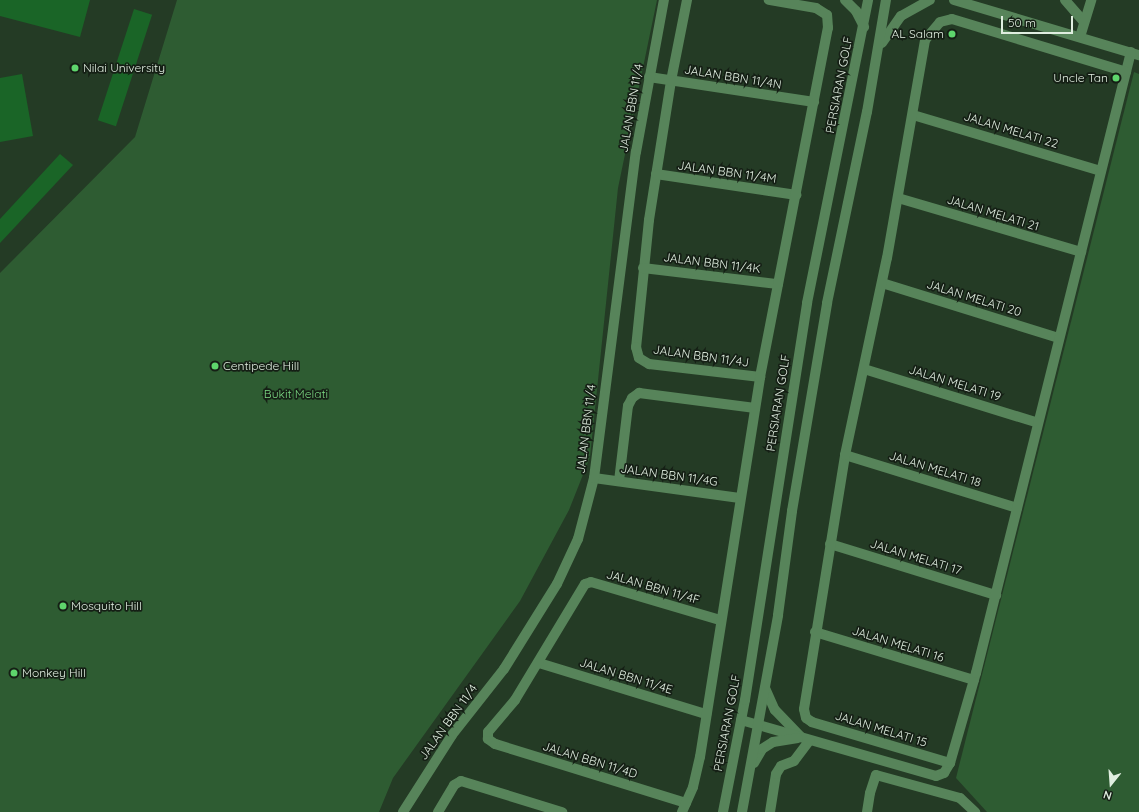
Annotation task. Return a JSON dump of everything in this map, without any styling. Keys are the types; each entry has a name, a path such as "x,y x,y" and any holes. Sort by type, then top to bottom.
{"street":[{"name":"JALAN BBN 11/4","path":"403,812 452,735 504,669 556,584 578,539 594,478 620,262 650,76 664,0"},
{"path":"643,268 671,81 687,0"},
{"path":"684,808 693,786 700,757 720,620 760,377 828,28 827,15 816,8 769,0"},
{"path":"845,0 856,11 864,27"},
{"name":"PERSIARAN GOLF","path":"723,812 741,720 807,303 864,27 868,0"},
{"path":"742,812 765,688 826,310 877,54 886,0"},
{"path":"877,54 887,33 901,16 930,0"},
{"path":"1065,0 1084,22"},
{"path":"1080,37 1090,0"},
{"path":"741,720 936,776 944,773 950,763 974,680 996,595 1058,338 1126,72 1135,53 958,1"},
{"path":"815,632 845,455 882,283 913,115 918,71 925,40 932,28 940,22 952,19 1126,72"},
{"name":"JALAN BBN 11/4N","path":"650,76 671,81 814,102"},
{"name":"JALAN MELATI 22","path":"913,115 1101,171"},
{"name":"JALAN BBN 11/4M","path":"656,174 796,195"},
{"name":"JALAN MELATI 21","path":"898,198 1080,252"},
{"name":"JALAN BBN 11/4K","path":"643,268 778,284"},
{"name":"JALAN BBN 11/4J","path":"643,268 636,347 639,358 649,364 760,377"},
{"name":"JALAN MELATI 20","path":"882,283 1058,338"},
{"name":"JALAN MELATI 19","path":"864,369 1038,423"},
{"path":"620,482 628,406 632,398 639,394 755,408"},
{"name":"JALAN MELATI 18","path":"845,455 1017,508"},
{"name":"JALAN BBN 11/4G","path":"594,478 740,498"},
{"name":"JALAN MELATI 17","path":"830,544 996,595"},
{"name":"JALAN BBN 11/4F","path":"539,663 580,589 591,582 720,620"},
{"name":"JALAN MELATI 16","path":"815,632 974,680"},
{"name":"JALAN MELATI 15","path":"815,632 804,709 806,718 812,722 950,763"},
{"name":"JALAN BBN 11/4E","path":"539,663 706,714"},
{"name":"JALAN BBN 11/4D","path":"539,663 514,700 488,732 488,739 495,744 684,808"},
{"path":"765,688 775,710 806,739"},
{"path":"770,812 776,774 781,766 794,761 806,739"},
{"path":"750,770 762,749 778,741 806,739"},
{"path":"869,756 874,741"},
{"path":"867,812 870,793 876,775 960,798 975,812"},
{"path":"438,812 454,785 461,782 562,812"}],"green space":[{"name":"Bukit Melati","path":"177,0 657,0 618,188 590,457 569,510 520,601 393,778 379,812 0,812 0,273 135,137"},
{"path":"1134,72 1139,74 1139,812 987,812 956,778"}],"building":[{"path":"0,0 90,0 80,37 0,16"},
{"path":"134,9 152,15 116,126 98,120"},
{"path":"22,74 33,136 0,142 0,78"},
{"path":"60,154 73,165 0,243 0,219"}],"place":[{"name":"AL Salam","path":"952,34"},
{"name":"Nilai University","path":"75,68"},
{"name":"Uncle Tan","path":"1116,78"},
{"name":"Centipede Hill","path":"215,366"},
{"name":"Mosquito Hill","path":"63,606"},
{"name":"Monkey Hill","path":"14,673"}]}
